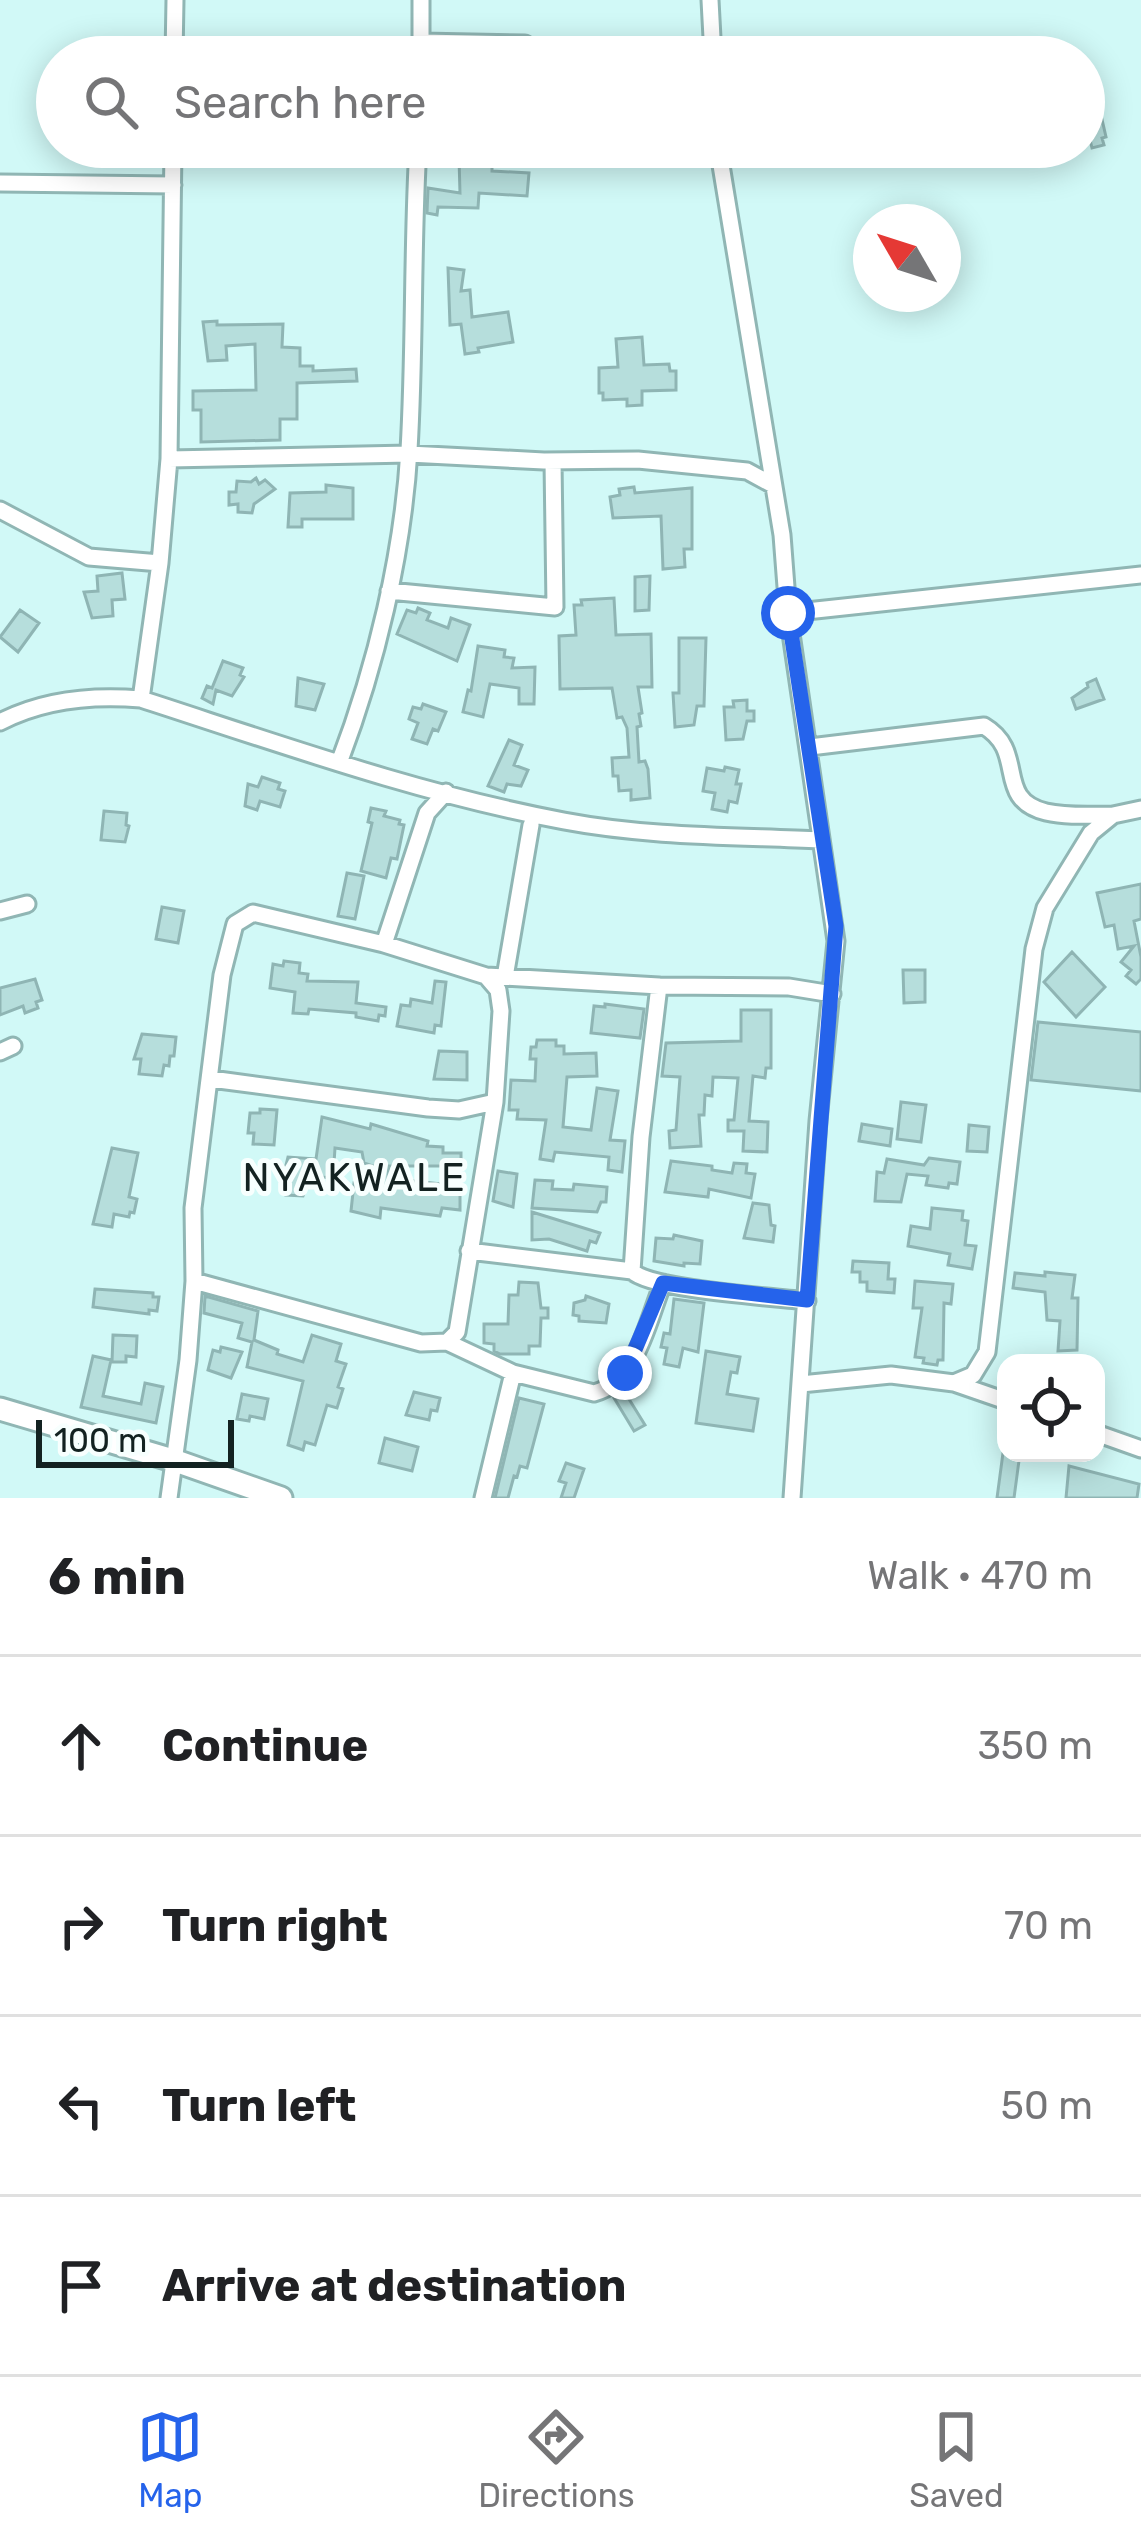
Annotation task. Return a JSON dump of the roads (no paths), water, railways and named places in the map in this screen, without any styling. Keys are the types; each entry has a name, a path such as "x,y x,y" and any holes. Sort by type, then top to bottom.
{"street":[{"path":"174,36 175,0"},
{"path":"421,0 421,36"},
{"path":"710,0 712,36"},
{"path":"141,699 169,459 172,168"},
{"path":"339,763 362,702 389,591 409,454 417,168"},
{"path":"721,168 782,535 788,613 836,926 792,1498"},
{"path":"0,183 172,185"},
{"path":"169,459 409,454 638,460 722,467 762,476 773,485"},
{"path":"389,591 555,607 553,461"},
{"path":"0,510 89,557 160,563"},
{"path":"788,613 1141,575"},
{"path":"0,722 56,701 141,699 339,763 568,822 651,832 820,840"},
{"path":"810,747 984,726 1006,746 1023,803 1064,815 1141,809"},
{"path":"416,784 427,813"},
{"path":"384,944 427,813 446,792"},
{"path":"954,1383 973,1375 988,1352 993,1326 1034,949 1045,908 1081,847 1113,814"},
{"path":"505,977 531,825"},
{"path":"0,911 27,904"},
{"path":"170,1498 188,1360 193,1208 229,937 245,915 384,944 486,976 658,986 789,987 832,994"},
{"path":"447,1342 462,1319 495,1102 501,1011 498,990 486,976"},
{"path":"632,1270 658,986"},
{"path":"211,1079 428,1108 459,1110 495,1102"},
{"path":"469,1252 632,1270 639,1278 663,1283 807,1300"},
{"path":"194,1281 421,1343 447,1342 513,1373 594,1393 605,1390 631,1362 663,1283"},
{"path":"483,1498 513,1373"},
{"path":"801,1384 891,1375 954,1383 997,1398"},
{"path":"0,1409 281,1498"},
{"path":"1105,1435 1141,1449"}],"district":[{"name":"NYAKWALE","path":"355,1177"}]}
